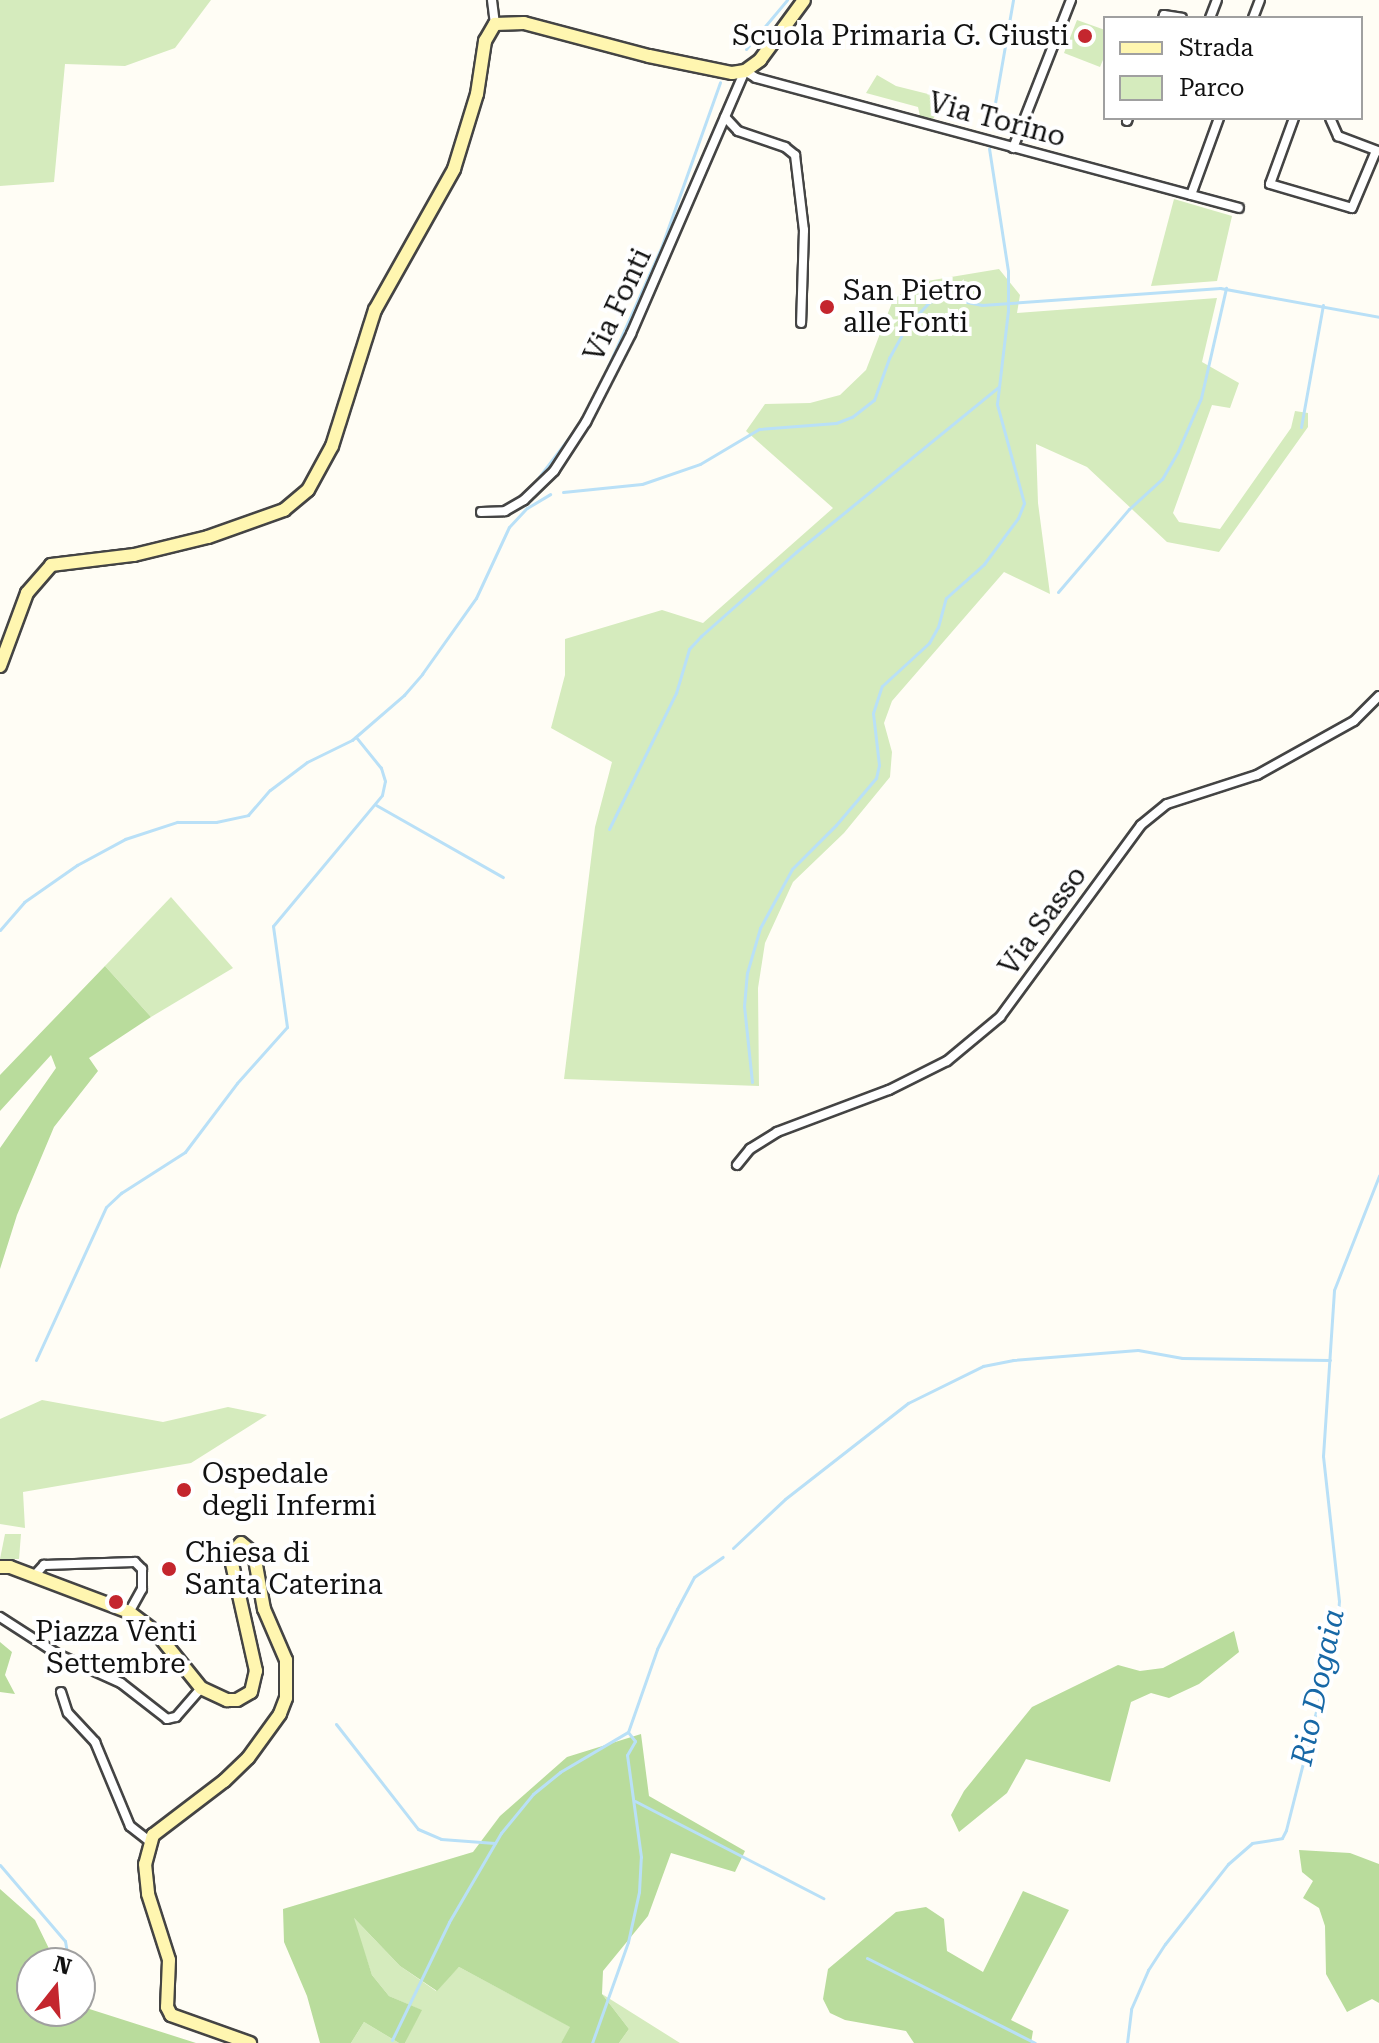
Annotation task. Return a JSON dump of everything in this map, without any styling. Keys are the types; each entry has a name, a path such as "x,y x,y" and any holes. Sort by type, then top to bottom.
{"main road":[{"path":"0,666 27,593 36,578 51,565 134,555 208,537 284,510 308,490 332,446 375,310 454,169 477,94 485,41 495,24 524,23 713,71 745,71 771,48 804,0"},
{"path":"5,1567 129,1612 156,1632 201,1688 227,1700 237,1700 245,1697 255,1683 256,1659 230,1555 241,1543 254,1554 264,1609 286,1660 286,1698 280,1714 248,1758 224,1781 160,1827 149,1841 146,1880 169,1960 167,2007 171,2015 250,2043"}],"street":[{"path":"492,0 495,24"},
{"path":"1013,148 1071,0"},
{"name":"Via Torino","path":"745,71 756,78 1239,208"},
{"name":"Via Fonti","path":"481,512 505,511 524,500 554,471 586,422 631,334 745,71"},
{"path":"725,117 738,131 785,147 795,155 804,230 801,323"},
{"path":"1191,195 1218,120"},
{"path":"1293,120 1270,184 1352,208 1377,151 1338,136 1331,120"},
{"name":"Via Sasso","path":"737,1165 750,1149 777,1132 889,1090 947,1061 1000,1017 1141,825 1167,804 1257,775 1354,721 1379,696"},
{"path":"34,1576 44,1565 135,1562 142,1569 142,1589 129,1612"},
{"path":"0,1617 59,1655 121,1683 167,1719 176,1717 201,1688"},
{"path":"61,1692 68,1713 95,1742 130,1826 149,1841"}],"green space":[{"path":"0,0 211,0 175,48 125,66 65,64 54,182 0,186"},
{"path":"1077,20 1103,29 1103,60 1100,67 1064,53"},
{"path":"877,75 896,86 936,96 937,113 933,119 920,116 918,107 866,93"},
{"path":"1174,199 1232,216 1217,281 1151,286"},
{"path":"999,269 1020,295 1017,313 1217,298 1202,362 1239,383 1230,408 1212,405 1173,513 1179,522 1220,529 1291,428 1295,411 1308,413 1308,427 1219,552 1167,542 1087,467 1036,444 1038,503 1050,594 1004,572 892,701 884,723 892,752 890,777 844,833 793,882 765,943 758,988 759,1086 564,1079 595,827 612,762 551,728 565,675 565,639 662,610 703,623 833,508 746,431 765,404 810,403 840,395 866,370 893,300 915,283"},
{"path":"171,897 233,968 151,1017 105,966"},
{"path":"105,966 151,1017 89,1058 98,1071 54,1127 17,1215 0,1269 0,1148 56,1068 51,1055 0,1111 0,1075"},
{"path":"42,1400 163,1422 228,1407 267,1415 191,1463 23,1492 25,1528 0,1524 0,1419"},
{"path":"5,1534 21,1534 19,1559 0,1559"},
{"path":"1234,1631 1239,1652 1199,1684 1169,1698 1151,1693 1131,1702 1110,1782 1026,1759 1007,1793 959,1832 951,1815 964,1791 1032,1707 1118,1665 1140,1671 1163,1668"},
{"path":"0,1642 12,1652 5,1675 15,1694 0,1692"},
{"path":"641,1734 649,1796 745,1851 735,1872 671,1853 648,1916 603,1971 602,1994 629,2029 619,2043 561,2043 570,2027 459,1967 437,1991 400,1966 354,1918 372,1975 389,1996 422,2010 405,2043 399,2043 364,2022 351,2043 320,2043 307,1996 284,1942 283,1909 473,1852 500,1816 567,1757"},
{"path":"1299,1850 1350,1853 1379,1864 1379,2003 1372,1999 1347,2012 1326,1974 1325,1926 1319,1908 1303,1898 1313,1881 1302,1872"},
{"path":"0,1889 35,1920 48,1947 16,1947 16,2027 96,2027 96,2011 196,2043 0,2043"},
{"path":"1023,1891 1069,1910 1011,2020 1033,2031 1031,2043 914,2043 906,2031 845,2020 830,2013 823,1999 828,1969 896,1912 926,1907 944,1919 947,1951 983,1972"},
{"path":"352,1916 400,1966 436,1991 459,1967 571,2027 561,2043 405,2043 421,2010 389,1996 372,1975"},
{"path":"602,1994 680,2043 619,2043 629,2029"},
{"path":"364,2022 399,2043 351,2043"}],"waterway":[{"path":"746,49 787,0"},
{"path":"991,126 1013,0"},
{"path":"539,477 583,419 597,391 661,248 720,82"},
{"path":"752,1082 744,1006 747,973 760,928 792,869 836,825 876,778 879,765 873,713 882,686 929,643 938,627 946,598 984,564 1018,518 1024,503 997,404 1008,311 1008,271 989,148"},
{"path":"563,492 642,484 700,464 759,429 836,423 852,417 874,400 889,358 906,327 928,303 941,297 982,305 1220,288 1379,317"},
{"path":"1058,592 1129,509 1162,479 1178,451 1201,398 1226,288"},
{"path":"1301,427 1323,305"},
{"path":"609,829 676,693 689,649 796,552 998,387"},
{"path":"0,930 24,902 77,865 125,839 177,822 216,822 248,815 270,790 307,762 352,740 404,695 422,674 476,598 509,527 527,508 550,494"},
{"path":"36,1360 106,1207 121,1193 185,1152 237,1083 287,1027 273,926 382,795 385,781 381,768 356,737"},
{"path":"376,805 503,877"},
{"name":"Rio Dogaia","path":"1127,2043 1131,2009 1148,1970 1165,1944 1228,1864 1252,1843 1282,1838 1286,1830 1337,1629 1339,1601 1323,1456 1334,1290 1379,1176"},
{"path":"733,1548 785,1499 908,1403 983,1366 1013,1360 1138,1350 1182,1358 1330,1360"},
{"path":"592,2043 628,1942 639,1892 641,1857 627,1755 635,1741 628,1732 657,1649 694,1577 723,1557"},
{"path":"336,1724 418,1829 441,1839 495,1843"},
{"path":"392,2040 449,1922 501,1833 533,1794 560,1772 628,1732"},
{"path":"635,1801 823,1898"},
{"path":"0,1865 65,1941 66,1947"},
{"path":"867,1958 1035,2043"}],"place":[{"name":"Scuola Primaria G. Giusti","path":"1085,36"},
{"name":"San Pietro alle Fonti","path":"827,307"},
{"name":"Ospedale degli Infermi","path":"184,1490"},
{"name":"Chiesa di Santa Caterina","path":"169,1569"},
{"name":"Piazza Venti Settembre","path":"116,1602"}]}
